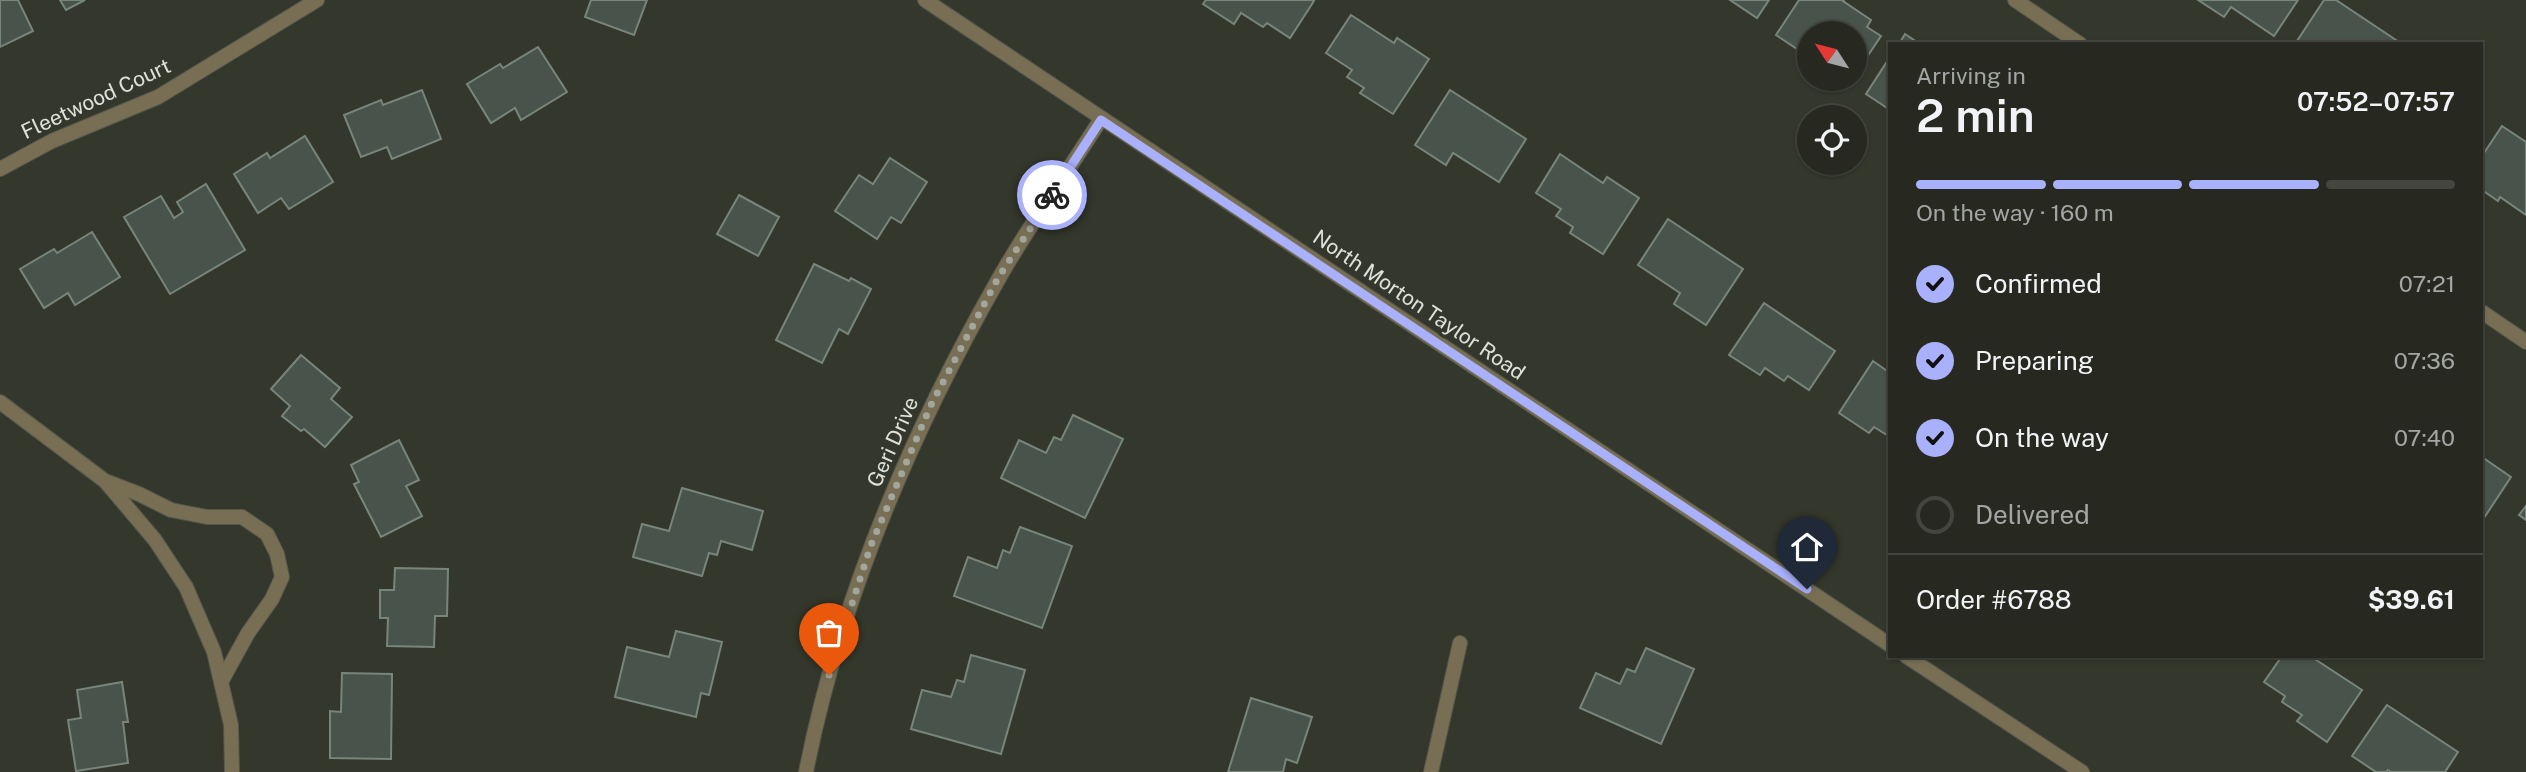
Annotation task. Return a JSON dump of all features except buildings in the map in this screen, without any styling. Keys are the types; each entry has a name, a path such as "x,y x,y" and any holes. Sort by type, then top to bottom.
{"street":[{"name":"Fleetwood Court","path":"0,169 52,141 158,97 317,0"},
{"name":"North Morton Taylor Road","path":"925,0 1888,644"},
{"path":"2015,0 2077,42"},
{"name":"Geri Drive","path":"806,772 829,675 871,545 931,405 998,278 1101,120"},
{"path":"2483,313 2526,342"},
{"path":"0,402 105,481 155,540 186,587 214,652 231,725 232,772"},
{"path":"105,481 171,510 206,517 242,517 267,534 278,555 282,577 272,599 248,633 221,682"},
{"path":"1431,772 1460,643"},
{"path":"1909,658 2082,772"}],"way so far":[{"path":"829,675 871,545 931,405 998,278 1052,195"}],"route":[{"path":"1052,195 1101,120 1807,589"}]}
